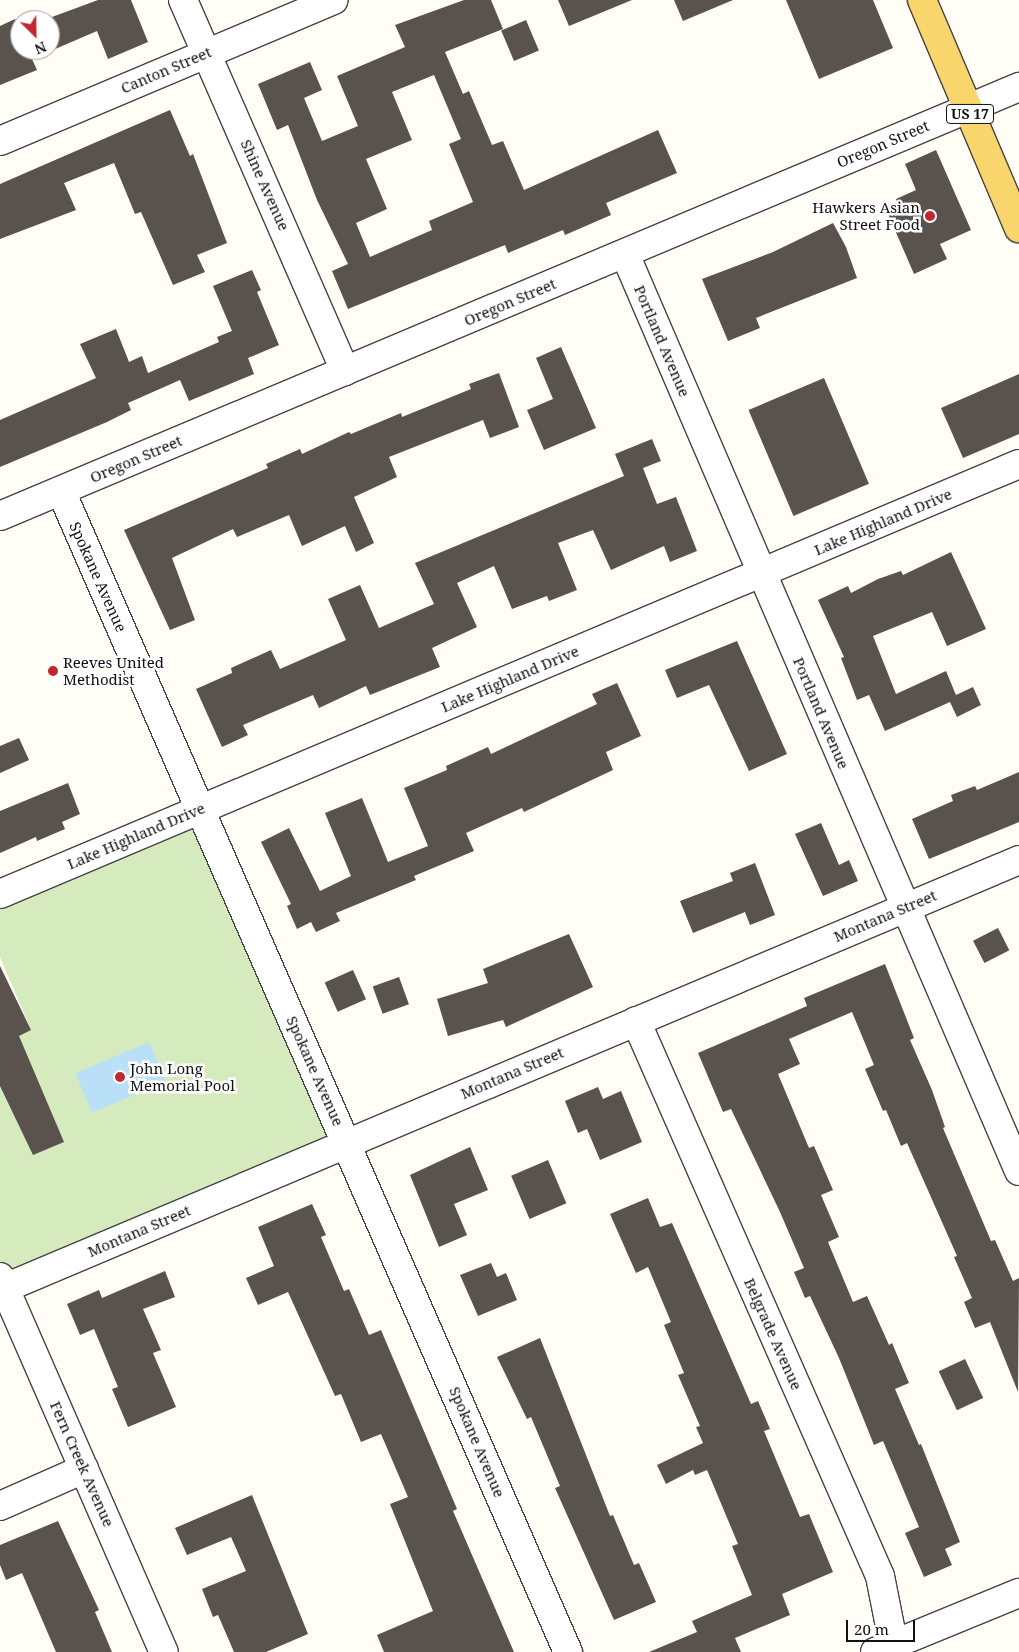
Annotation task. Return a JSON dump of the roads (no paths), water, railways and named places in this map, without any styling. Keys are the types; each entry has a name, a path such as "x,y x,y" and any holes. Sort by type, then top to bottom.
{"main road":[{"name":"US 17","path":"922,0 1019,228"}],"street":[{"name":"Shine Avenue","path":"183,0 345,371"},
{"name":"Canton Street","path":"0,140 332,0"},
{"name":"Oregon Street","path":"0,516 1019,87"},
{"name":"Portland Avenue","path":"625,254 904,908 1019,1171"},
{"name":"Lake Highland Drive","path":"0,894 1019,464"},
{"name":"Spokane Avenue","path":"61,491 568,1652"},
{"name":"Montana Street","path":"2,1282 347,1143 1019,860"},
{"name":"Belgrade Avenue","path":"636,1021 880,1576 888,1649"},
{"name":"Fern Creek Avenue","path":"2,1282 164,1652"},
{"path":"0,1506 84,1469"},
{"path":"888,1649 1019,1593"}],"water":[{"name":"John Long Memorial Pool","path":"149,1042 166,1082 92,1113 75,1073"}],"place":[{"name":"Hawkers Asian Street Food","path":"930,216"},
{"name":"Reeves United Methodist","path":"53,671"},
{"name":"John Long Memorial Pool","path":"120,1077"}]}
